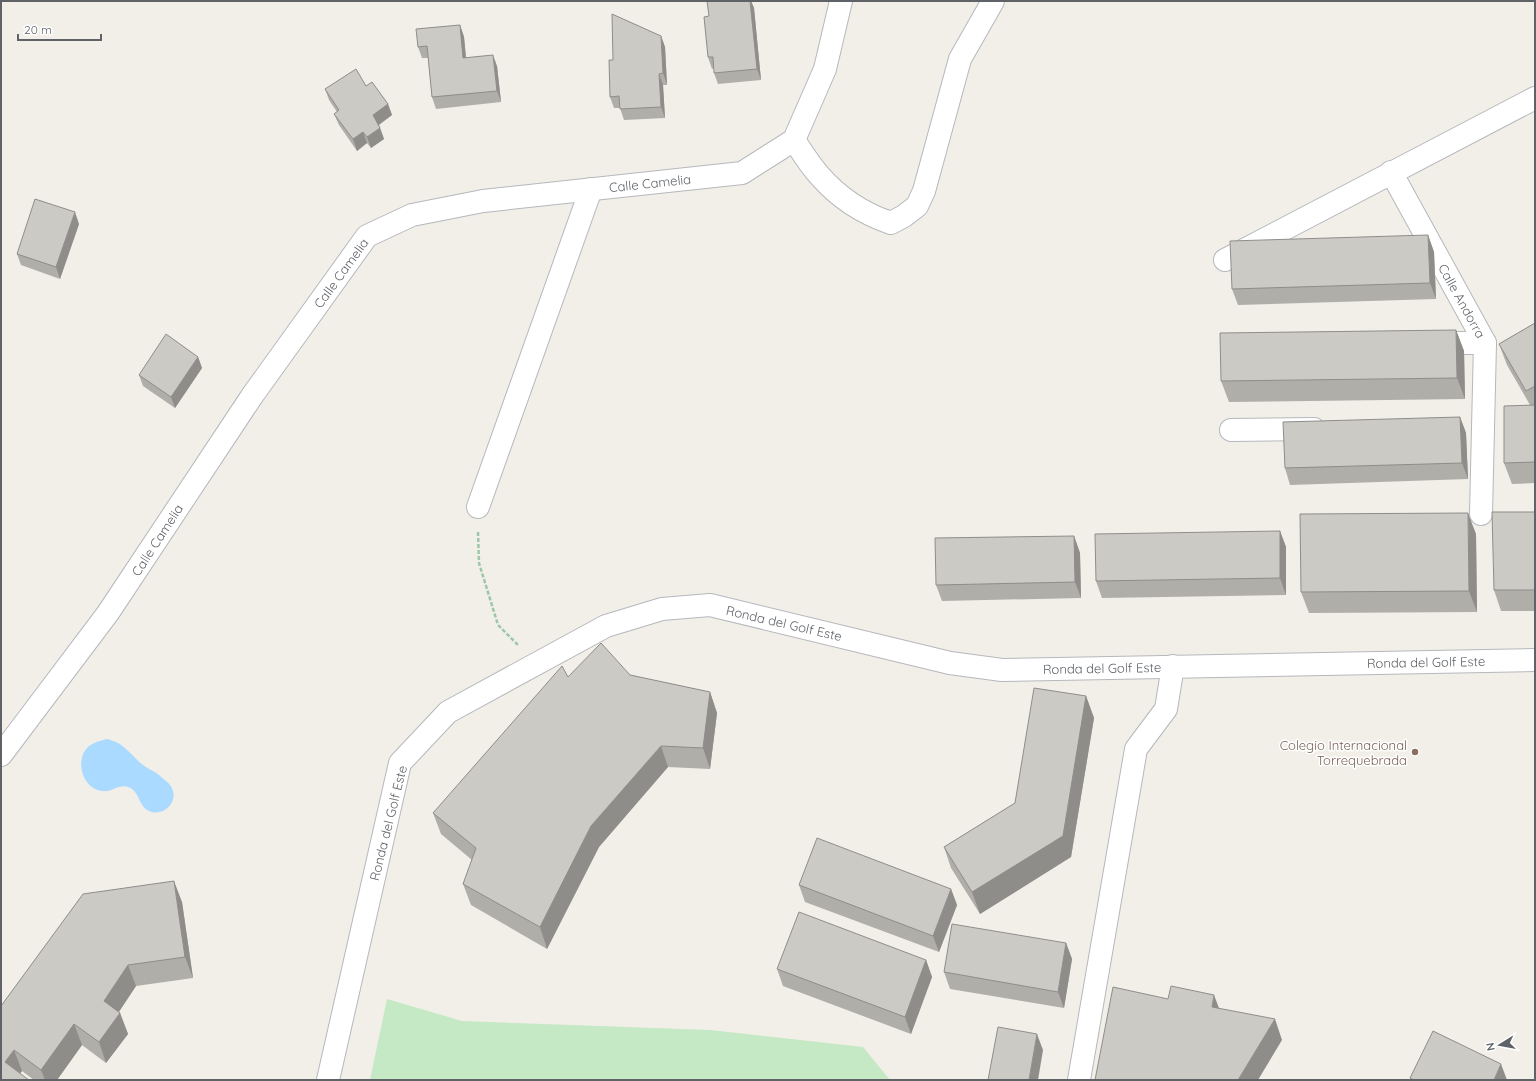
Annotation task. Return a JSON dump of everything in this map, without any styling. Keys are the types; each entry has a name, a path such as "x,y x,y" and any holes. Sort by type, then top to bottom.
{"street":[{"path":"841,1 825,69 794,140 820,176 849,202 875,218 891,223 904,216 917,206 924,191 960,59 993,1"},
{"path":"1225,260 1535,98"},
{"name":"Calle Camelia","path":"1,755 108,613 252,396 367,236 412,214 483,201 742,173 794,140"},
{"name":"Calle Andorra","path":"1391,172 1485,343 1475,429 1481,514"},
{"path":"478,507 591,189"},
{"path":"1413,342 1485,343"},
{"path":"1231,430 1333,429"},
{"path":"1458,515 1504,514"},
{"name":"Ronda del Golf Este","path":"328,1080 400,763 448,712 606,626 662,609 710,605 950,663 1002,670 1535,660"},
{"path":"1079,1080 1136,749 1166,709 1172,666"}],"path":[{"path":"478,507 479,563 498,625"}],"green space":[{"path":"387,999 462,1021 710,1030 863,1047 890,1080 370,1080"}],"water":[{"path":"107,739 121,745 143,765 159,775 170,785 174,796 170,806 166,810 155,812 145,809 135,792 128,787 122,786 107,791 101,791 95,789 86,781 83,776 81,764 85,750 98,741"}],"building":[{"path":"707,1 750,1 757,69 714,73 713,57 708,57 704,17 709,16"},
{"path":"612,14 661,36 663,73 659,74 661,107 620,109 619,96 610,97 609,60 613,60"},
{"path":"460,25 463,58 493,55 497,91 432,97 427,46 418,47 416,29"},
{"path":"356,69 366,86 372,82 388,104 373,115 380,128 367,137 363,132 353,139 334,114 339,110 325,89"},
{"path":"35,199 75,212 56,267 17,254"},
{"path":"1428,235 1430,283 1232,289 1230,241"},
{"path":"1535,323 1535,386 1526,391 1499,344"},
{"path":"1456,330 1457,378 1221,381 1220,333"},
{"path":"166,334 198,357 171,397 139,375"},
{"path":"1535,405 1535,462 1504,463 1504,406"},
{"path":"1460,417 1462,463 1285,468 1283,422"},
{"path":"1492,512 1535,512 1535,590 1494,590"},
{"path":"1468,513 1469,591 1301,592 1300,514"},
{"path":"1280,531 1280,578 1096,581 1095,534"},
{"path":"1074,536 1075,582 936,585 935,538"},
{"path":"601,643 630,675 710,692 703,748 661,746 591,826 540,927 463,884 476,848 433,813 562,666 568,677"},
{"path":"1034,688 1086,696 1063,836 972,892 944,847 1015,803"},
{"path":"817,838 951,889 933,936 799,885"},
{"path":"174,881 185,957 128,965 104,1001 120,1013 99,1042 74,1024 41,1070 14,1050 5,1062 29,1080 1,1080 1,1006 83,894"},
{"path":"799,912 926,960 905,1017 777,969"},
{"path":"952,924 1066,943 1058,992 944,972"},
{"path":"1171,986 1214,995 1212,1007 1275,1019 1238,1080 1095,1080 1113,987 1168,999"},
{"path":"998,1027 1037,1034 1029,1080 988,1080"},
{"path":"1433,1031 1501,1064 1494,1080 1414,1080 1410,1078"}],"place":[{"name":"Colegio Internacional Torrequebrada","path":"1415,752"}]}
